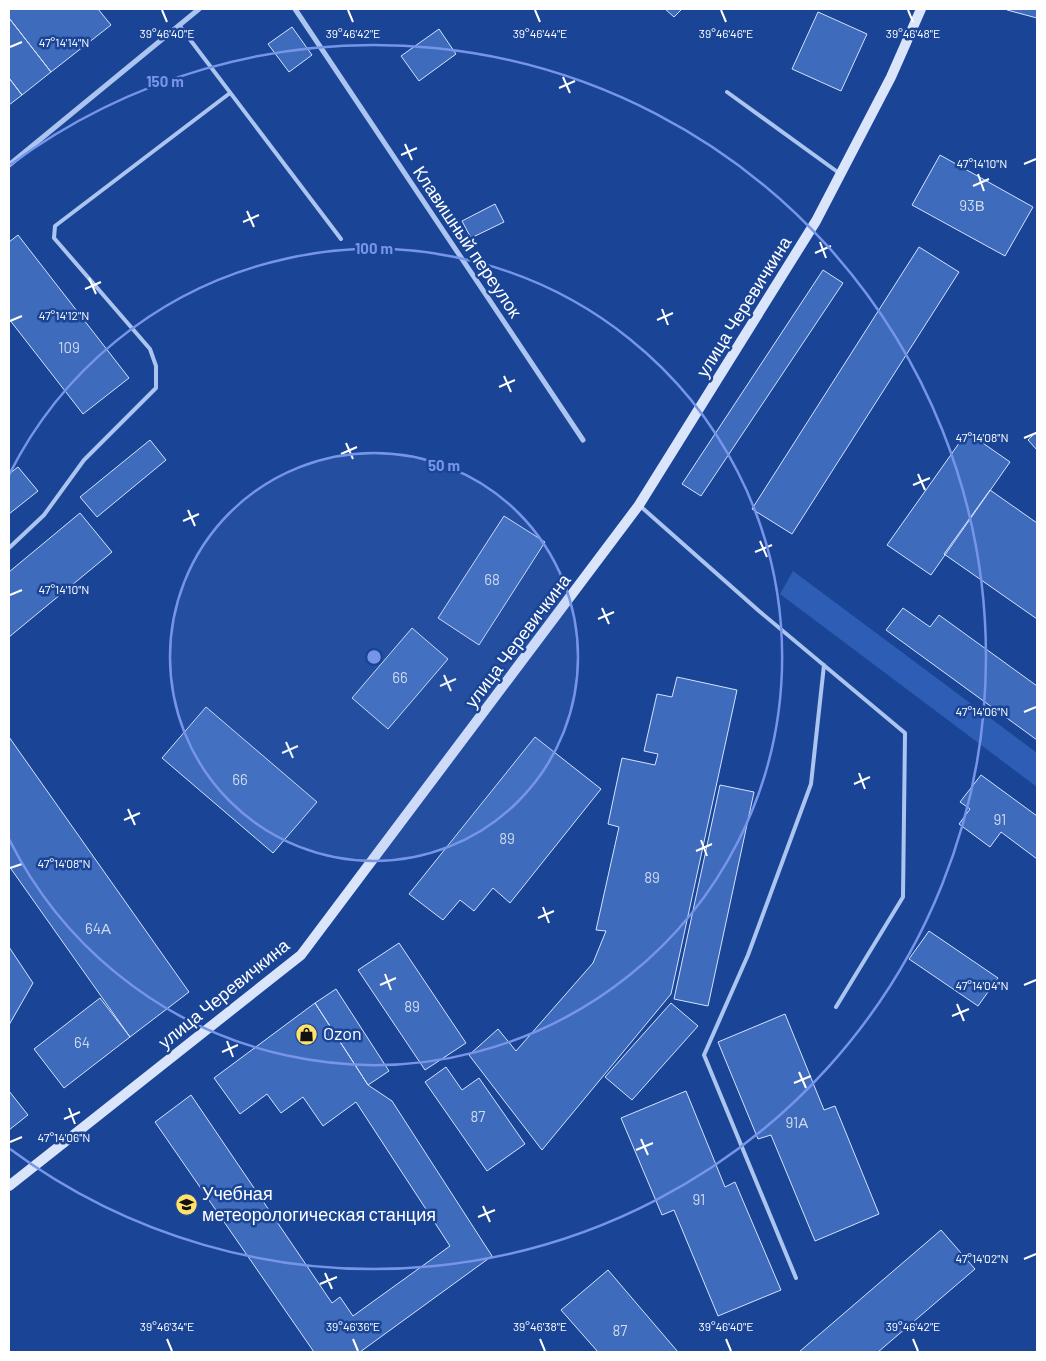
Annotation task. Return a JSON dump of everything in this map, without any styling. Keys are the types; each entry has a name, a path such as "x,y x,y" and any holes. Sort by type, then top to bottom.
{"street":[{"path":"9,165 198,9"},
{"name":"Клавишный переулок","path":"295,9 583,440"},
{"name":"улица Черевичкина","path":"9,1186 301,955 639,505 816,222 891,77 921,9"}],"lane":[{"path":"179,25 341,239"},
{"path":"727,92 841,175"},
{"path":"9,548 44,515 84,460 156,388 156,366 150,349 54,238 54,226 230,93"},
{"path":"639,505 905,733 903,897 836,1007"},
{"path":"796,1278 704,1055 748,955 811,784 824,665"}],"shaded area":[{"path":"793,571 1037,753 1037,787 780,594"}],"building":[{"path":"9,9 98,9 111,25 51,72 9,18"},
{"path":"665,9 682,9 674,17"},
{"path":"1037,9 1037,18 1007,10"},
{"path":"818,12 867,34 841,91 792,69"},
{"path":"9,18 51,72 22,95 9,78"},
{"path":"292,27 312,55 289,72 268,44"},
{"path":"439,29 456,54 419,81 401,56"},
{"path":"9,78 22,95 9,105"},
{"path":"940,155 1033,207 1005,256 912,205"},
{"path":"495,204 504,222 471,238 462,221"},
{"path":"18,235 129,378 83,414 9,319 9,242"},
{"path":"919,247 959,272 792,534 752,509"},
{"path":"823,270 843,283 701,496 682,484"},
{"path":"1037,431 1037,450 1028,440"},
{"path":"967,432 1010,462 931,575 887,545"},
{"path":"150,440 166,460 97,517 80,497"},
{"path":"18,467 38,491 9,514 9,474"},
{"path":"990,490 1037,523 1037,619 944,554"},
{"path":"80,513 112,552 9,637 9,572"},
{"path":"504,516 545,542 479,645 438,618"},
{"path":"903,608 930,627 939,615 1037,686 1037,740 886,630"},
{"path":"412,628 448,659 388,729 352,698"},
{"path":"677,677 737,690 671,994 542,1150 469,1055 498,1029 516,1051 593,963 606,931 596,930 619,827 608,824 622,758 655,765 658,754 644,751 657,694 672,697"},
{"path":"206,707 317,802 273,853 162,758"},
{"path":"9,737 189,992 130,1037 9,866"},
{"path":"535,737 601,789 510,903 493,888 474,911 460,900 443,920 409,894"},
{"path":"981,775 1037,816 1037,859 1001,832 990,847 959,824 970,809 960,802"},
{"path":"720,785 754,792 708,1006 674,999"},
{"path":"929,931 998,978 978,1006 909,959"},
{"path":"399,943 466,1043 425,1070 358,970"},
{"path":"9,947 33,983 9,1025"},
{"path":"336,989 389,1071 368,1085 315,1003"},
{"path":"100,998 130,1037 64,1088 34,1049"},
{"path":"315,1003 368,1085 392,1101 492,1256 360,1352 314,1352 155,1122 191,1095 332,1303 340,1297 353,1316 450,1246 356,1102 323,1126 303,1097 281,1113 267,1094 240,1114 214,1078"},
{"path":"671,1003 698,1026 632,1100 605,1077"},
{"path":"785,1014 824,1110 835,1106 879,1214 815,1241 771,1135 758,1139 718,1042"},
{"path":"446,1067 462,1090 479,1078 525,1144 487,1171 425,1082"},
{"path":"9,1091 28,1115 9,1130"},
{"path":"686,1091 725,1187 735,1182 781,1290 718,1316 674,1210 662,1215 621,1118"},
{"path":"941,1230 975,1269 878,1352 799,1352"},
{"path":"608,1270 678,1352 598,1352 561,1310"}],"place":[{"name":"Ozon","path":"307,1034"},
{"name":"Учебная метеорологическая станция","path":"186,1204"}]}
